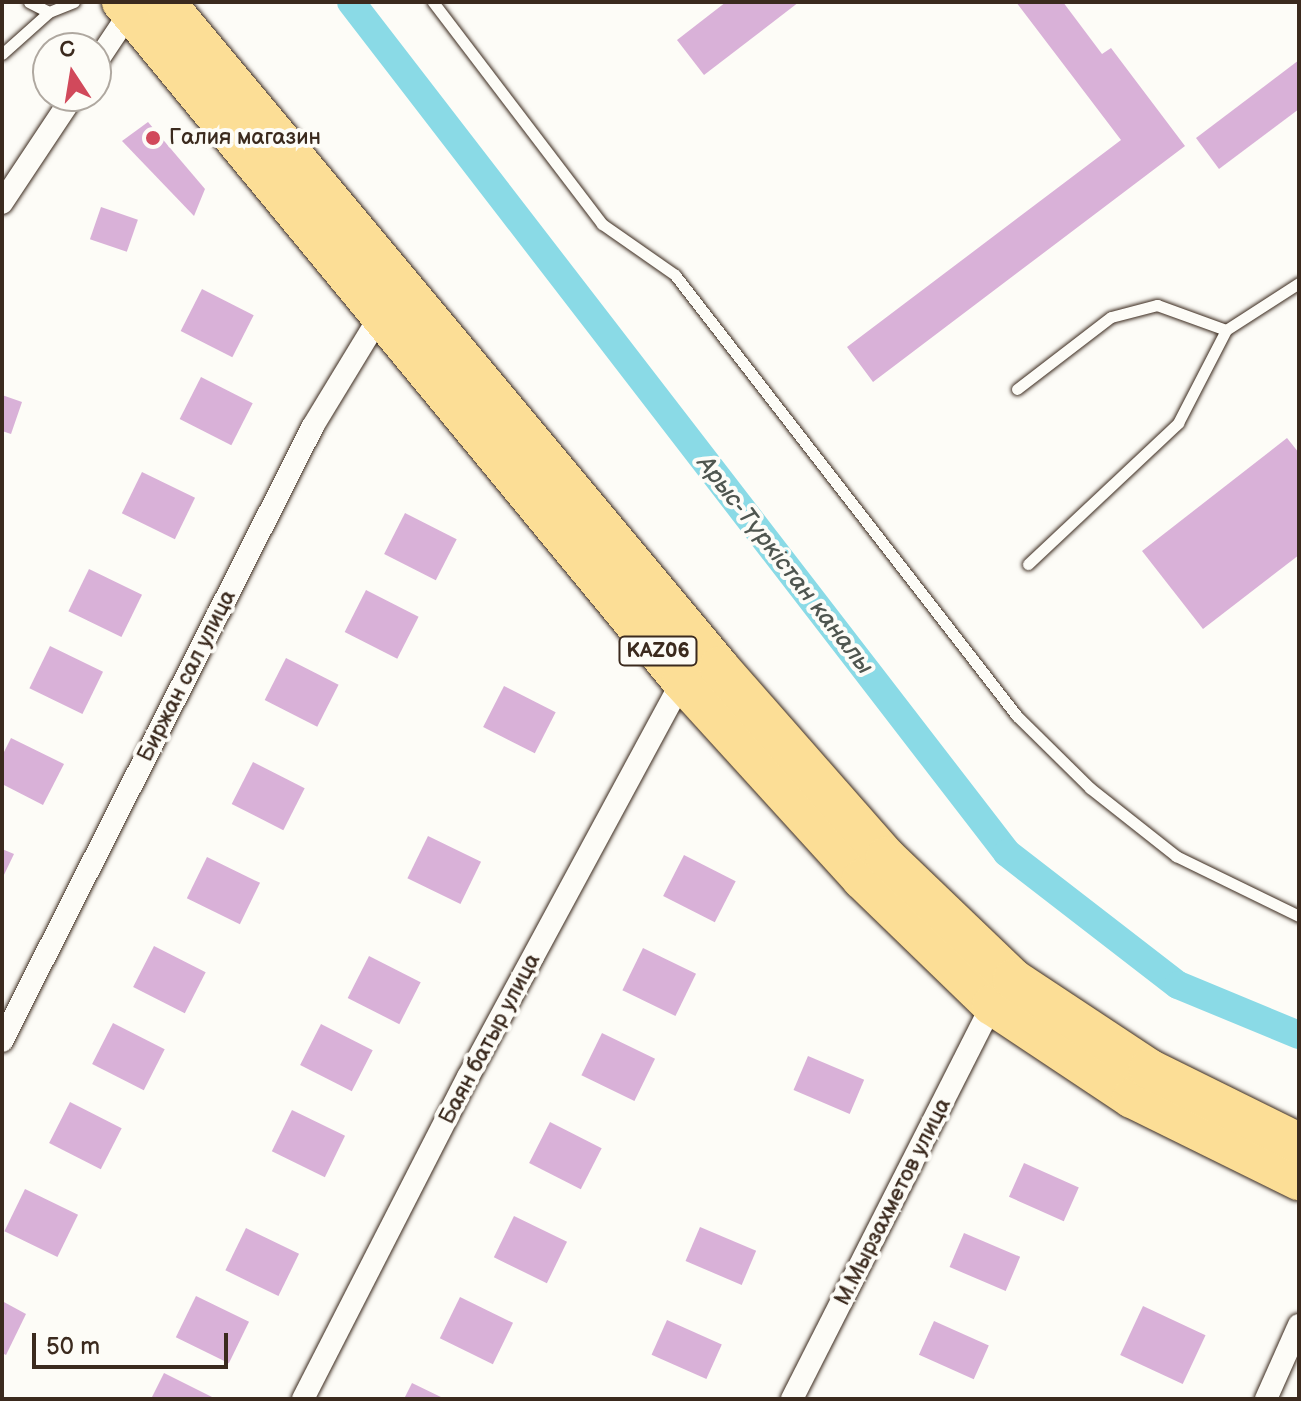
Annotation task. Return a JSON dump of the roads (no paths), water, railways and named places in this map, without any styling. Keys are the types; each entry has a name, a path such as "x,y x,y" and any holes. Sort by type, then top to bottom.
{"highway":[{"name":"KАZ06","path":"139,5 380,316 682,681 862,879 992,1005 1132,1098 1299,1180"},
{"name":"KАZ06","path":"139,5 886,857 1013,979 1149,1069 1299,1143"}],"street":[{"path":"112,41 139,5"},
{"path":"2,203 62,112"},
{"name":"Биржан сал улица","path":"2,1041 313,426 380,316"},
{"name":"Баян батыр улица","path":"303,1399 468,1077 682,681"},
{"name":"М.Мырзахметов улица","path":"792,1399 992,1005"},
{"path":"1266,1399 1299,1325"}],"lane":[{"path":"29,2 49,12"},
{"path":"2,54 49,12 74,2"},
{"path":"433,2 602,224 675,275 1017,716 1090,788 1176,856 1299,916"},
{"path":"1028,564 1178,423 1226,330 1299,283"},
{"path":"1017,389 1111,317 1157,305 1226,330"}],"waterway":[{"name":"Арыс-Түркістан каналы","path":"351,2 1007,853 1178,985 1299,1035"}],"place":[{"name":"Галия магазин","path":"153,138"}]}
